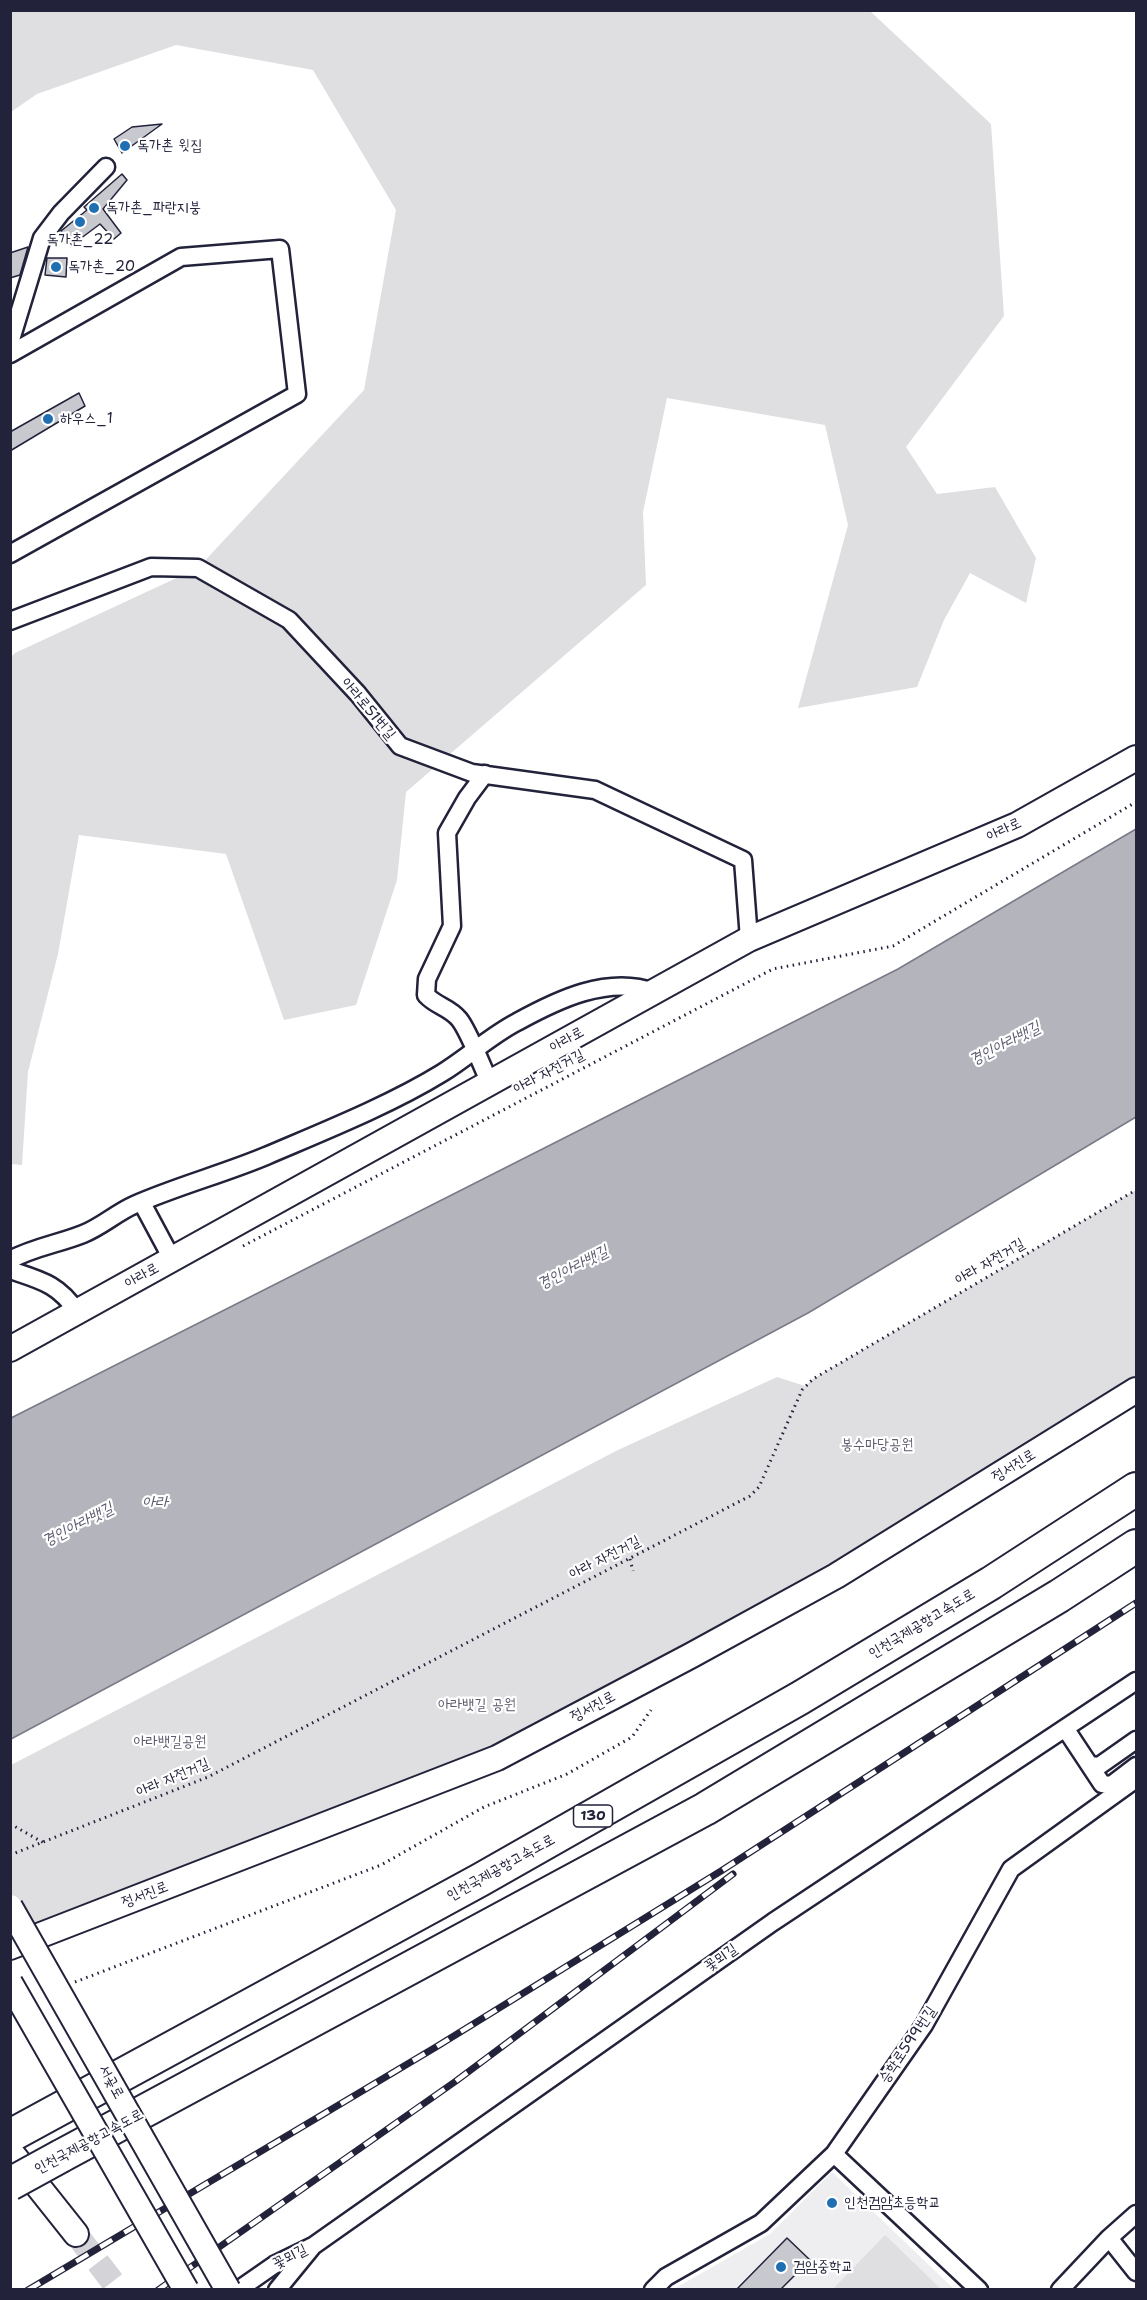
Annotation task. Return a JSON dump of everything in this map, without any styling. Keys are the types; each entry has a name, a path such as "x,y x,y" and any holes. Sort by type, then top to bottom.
{"highway":[{"name":"인천국제공항고속도로","path":"10,2136 480,1880 800,1698 991,1583 1137,1489"},
{"name":"인천국제공항고속도로","path":"10,2184 705,1809 1059,1596 1137,1546"}],"main road":[{"name":"아라로","path":"10,1349 749,939 1017,825 1137,758"},
{"name":"정서진로","path":"10,1947 497,1758 836,1576 1137,1390"},
{"name":"서곶로","path":"10,1907 228,2289"},
{"path":"10,1983 186,2289"},
{"path":"10,2151 76,2234"}],"street":[{"path":"10,343 42,238 61,213 106,167"},
{"path":"10,354 181,257 280,249 297,394 10,554"},
{"name":"아라로51번길","path":"10,621 150,567 198,568 289,620 358,693 400,746 472,773 596,790 743,860 749,939"},
{"path":"485,774 467,798 447,833 452,926 427,979 426,995 433,1002 447,1007 461,1021 490,1083"},
{"path":"10,1260 28,1250 83,1234 142,1203 264,1157 375,1107 441,1073 500,1030 546,1006 583,992 639,987 654,992"},
{"path":"142,1203 172,1259"},
{"path":"10,1270 54,1285 71,1302 77,1312"},
{"name":"꽃뫼길","path":"238,2289 274,2265 313,2246 773,1922 1137,1681"},
{"path":"1065,1728 1102,1784 1111,1785 1137,1766"},
{"path":"1090,1765 1099,1766 1137,1740"},
{"name":"승학로599번길","path":"654,2289 666,2277 761,2223 834,2154 924,2025 1011,1869 1137,1779"},
{"path":"834,2154 979,2289"},
{"path":"1060,2289 1109,2238 1137,2214"},
{"path":"1109,2238 1137,2272"},
{"name":"꽃뫼길","path":"277,2289 313,2246"}],"path":[{"name":"아라 자전거길","path":"238,1248 773,969 893,945 1137,802"},
{"name":"아라 자전거길","path":"10,1855 208,1777 756,1492 802,1390 813,1379 1137,1190"},
{"path":"630,1559 633,1571"},
{"path":"65,1985 381,1865 484,1807 567,1774 632,1737 651,1710"},
{"path":"12,1827 44,1843"}],"shaded area":[{"name":"인천검암초등학교","path":"832,2172 954,2289 672,2290 770,2234"}],"green space":[{"path":"11,11 870,11 991,124 1004,316 906,447 937,494 995,487 1036,558 1026,603 970,573 944,620 917,687 798,708 848,525 825,425 667,398 643,512 646,585 406,792 397,880 356,1005 284,1020 226,854 79,835 58,954 28,1072 22,1165 11,1164 11,657 15,653 198,568 364,390 396,210 313,70 176,45 37,94 11,112"},
{"path":"1136,1190 1136,1390 497,1758 11,1947 11,1765 618,1450 777,1377 805,1386 813,1379"},
{"path":"885,2235 941,2289 833,2289"}],"water":[{"name":"아라","path":"1136,829 1136,1117 808,1313 11,1739 11,1418 898,969"}],"building":[{"name":"독가촌 윗집","path":"162,124 122,153 114,139 132,127"},
{"path":"122,174 127,180 103,209 121,233 114,239 100,224 72,245 61,231 87,210 84,207"},
{"path":"28,247 20,275 10,278 10,253"},
{"name":"독가촌_20","path":"47,258 67,258 66,277 45,275"},
{"name":"하우스_1","path":"79,393 85,406 10,451 10,432"},
{"name":"검암중학교","path":"787,2238 810,2260 781,2289 737,2289"}],"tunnel":[{"path":"76,2234 119,2290"}],"railway":[{"path":"28,2290 436,2047 721,1871 1136,1603"},
{"path":"158,2290 456,2081 733,1874"}],"place":[{"name":"독가촌 윗집","path":"125,146"},
{"name":"독가촌_파란지붕","path":"94,208"},
{"name":"독가촌_22","path":"80,222"},
{"name":"독가촌_20","path":"56,267"},
{"name":"하우스_1","path":"48,419"},
{"name":"인천검암초등학교","path":"832,2203"},
{"name":"검암중학교","path":"781,2267"}],"water label":[{"name":"경인아라뱃길","path":"1005,1044"},
{"name":"경인아라뱃길","path":"573,1268"},
{"name":"경인아라뱃길","path":"78,1525"}],"park label":[{"name":"봉수마당공원","path":"877,1445"},
{"name":"아라뱃길 공원","path":"477,1705"},
{"name":"아라뱃길공원","path":"170,1742"}]}
